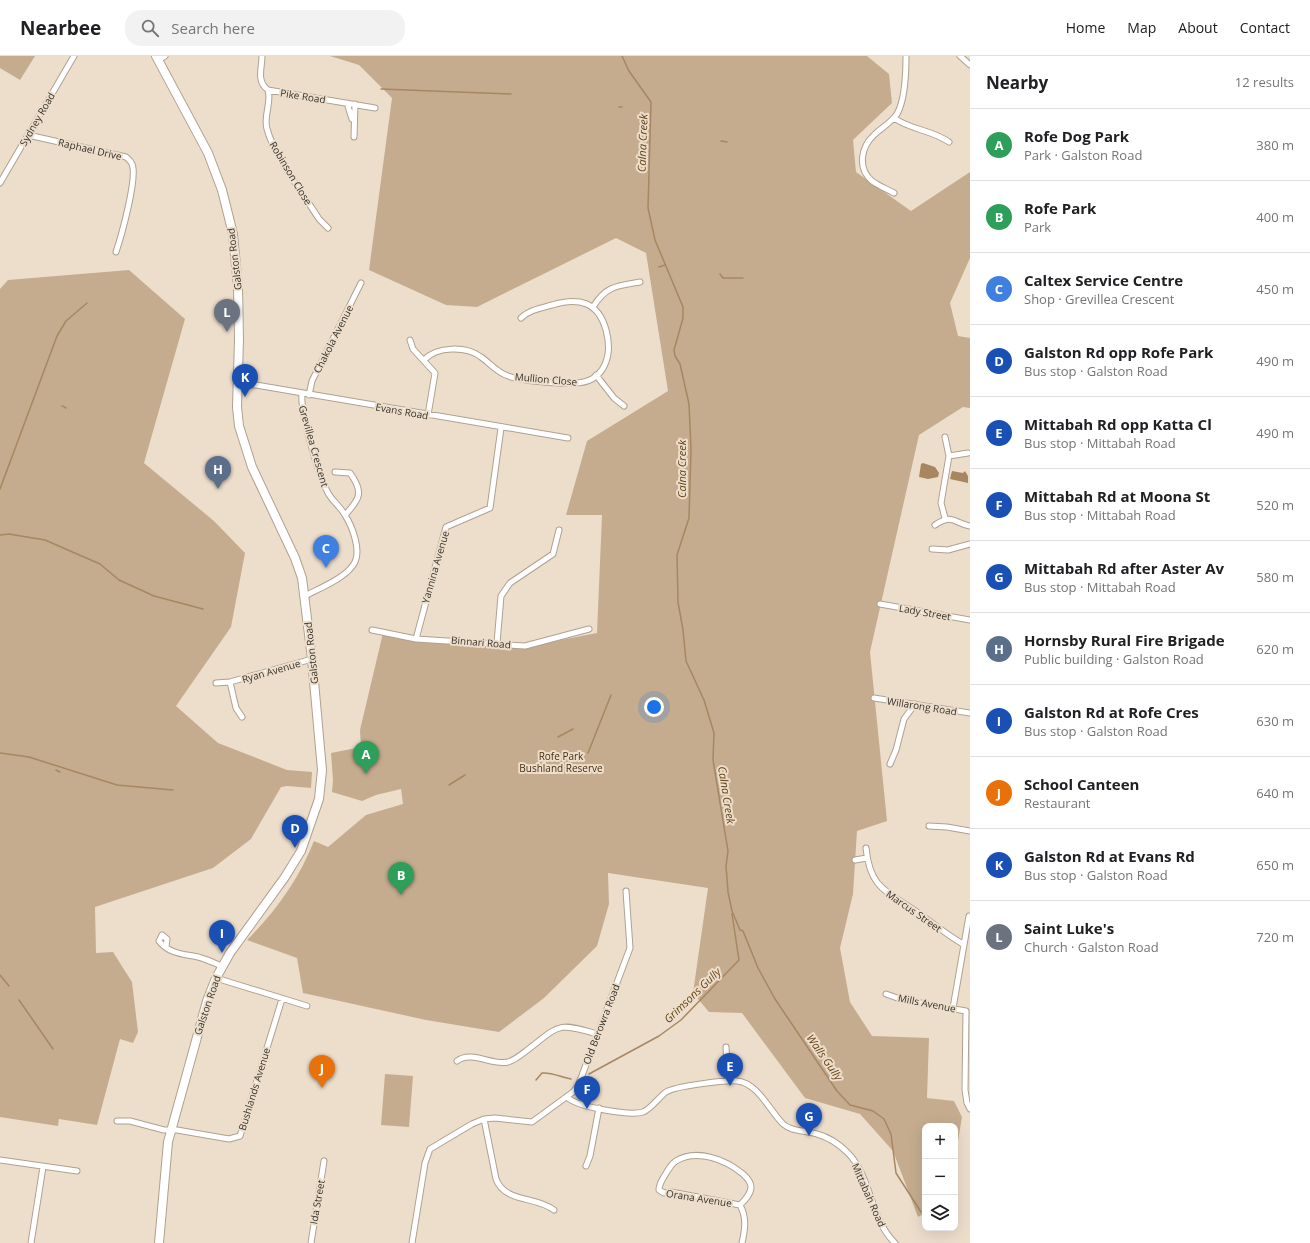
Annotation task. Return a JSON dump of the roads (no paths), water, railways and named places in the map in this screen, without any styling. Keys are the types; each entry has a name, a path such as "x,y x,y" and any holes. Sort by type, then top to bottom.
{"main road":[{"name":"Galston Road","path":"158,1243 166,1157 171,1130 203,1012 222,966 241,936 301,851 321,792 322,770 312,659 302,578 295,558 252,467 243,441 237,407 239,326 238,269 228,213 208,153 160,57"}],"street":[{"name":"Sydney Road","path":"0,183 74,56"},
{"name":"Pike Road","path":"262,56 260,77 263,85 268,90 375,108"},
{"path":"894,193 880,186 868,176 864,168 862,157 863,150 870,140 894,118 898,112 901,100 906,56"},
{"path":"960,56 970,65"},
{"name":"Robinson Close","path":"268,90 270,95 266,123 277,153 319,219 328,228"},
{"path":"347,103 353,122"},
{"path":"354,137 353,122 355,104"},
{"path":"894,118 906,126 941,136 949,142"},
{"name":"Raphael Drive","path":"28,135 126,157 132,164 133,172 128,215 116,252"},
{"path":"593,307 600,296 607,289 640,282"},
{"name":"Chakola Avenue","path":"309,395 312,381 361,283"},
{"path":"521,318 532,310 563,302 580,302 593,307 603,320 609,346 606,362 596,376 614,398 624,406"},
{"path":"410,340 413,349 433,369 435,374 428,415"},
{"name":"Mullion Close","path":"424,360 434,353 454,350 478,355 498,371 518,378 576,384 585,382 596,376"},
{"name":"Evans Road","path":"237,384 568,438"},
{"name":"Grevillea Crescent","path":"302,394 302,408 322,481 328,493 345,515 353,533 356,548 355,561 350,568 331,583 305,596"},
{"name":"Yannina Avenue","path":"416,639 446,527 490,508 500,428"},
{"path":"945,437 950,456 941,503 945,518"},
{"path":"950,456 968,453"},
{"name":"Grevillea Crescent","path":"335,472 350,473 359,488 358,502 345,515"},
{"path":"935,525 945,518 953,519 970,526"},
{"path":"497,643 501,596 510,583 553,554 559,530"},
{"path":"932,549 948,550 970,544"},
{"name":"Lady Street","path":"880,604 970,620"},
{"name":"Binnari Road","path":"372,630 416,639 525,646 589,628"},
{"name":"Ryan Avenue","path":"216,683 230,682 312,659"},
{"name":"Ryan Avenue","path":"230,682 236,708 242,717"},
{"name":"Willarong Road","path":"874,698 970,714"},
{"path":"890,764 896,750 904,719 915,704"},
{"path":"929,826 947,826 970,831"},
{"name":"Marcus Street","path":"866,848 867,858 874,879 886,892 963,944"},
{"path":"855,860 867,858"},
{"name":"Old Berowra Road","path":"412,1243 425,1163 430,1149 472,1124 484,1119 495,1118 532,1122 567,1097 578,1086 630,948 626,891"},
{"path":"953,1008 969,916"},
{"path":"166,947 173,952 202,958 222,966"},
{"path":"216,978 307,1006"},
{"name":"Mills Avenue","path":"886,994 903,1000 966,1011 965,1090 967,1104 970,1109"},
{"name":"Bushlands Avenue","path":"171,1130 229,1139 240,1136 282,999"},
{"path":"457,1060 466,1057 501,1063 508,1062 516,1058 553,1030 562,1026 570,1026 597,1034"},
{"path":"726,1047 728,1081"},
{"name":"Mittabah Road","path":"567,1097 576,1103 599,1108 639,1112 648,1108 662,1095 674,1089 728,1081 745,1083 753,1088 778,1119 787,1127 823,1136 833,1141 847,1152 858,1166 882,1224 895,1243"},
{"path":"586,1166 590,1156 599,1108"},
{"path":"484,1119 496,1179 500,1187 510,1195 542,1203 554,1210"},
{"path":"117,1121 130,1121 164,1130 171,1130"},
{"name":"Orana Avenue","path":"693,1156 710,1157 733,1167 748,1179 751,1187 749,1195 740,1205 671,1192 661,1192 659,1188 674,1162 693,1156"},
{"path":"0,1160 77,1171"},
{"name":"Ida Street","path":"310,1243 324,1161"},
{"path":"31,1243 43,1167"},
{"name":"Orana Avenue","path":"740,1205 744,1213 746,1224 742,1243"}],"waterway":[{"name":"Calna Creek","path":"622,56 629,71 651,102 648,208 655,240 683,307 683,318 674,350 675,356 680,364 689,404 691,449 689,518 677,555 678,602 686,661 704,700 714,733 713,760 728,851 726,866 728,891"},
{"path":"381,89 511,94"},
{"path":"721,141 727,142"},
{"name":"Calna Creek","path":"659,267 665,265"},
{"path":"720,274 723,278 743,278"},
{"path":"0,489 57,336 66,321 87,303"},
{"path":"0,535 9,534 45,540 100,564 119,580 154,596 203,609"},
{"path":"588,753 611,695"},
{"path":"558,737 573,729"},
{"path":"0,753 29,757 117,785 173,790"},
{"path":"56,770 60,772"},
{"path":"449,785 465,775"},
{"name":"Walls Gully","path":"728,892 732,911 740,930 743,931 758,968 775,999 837,1091 850,1105 873,1111 884,1119 891,1134 896,1173 921,1212"},
{"name":"Grimsons Gully","path":"589,1074 659,1036 681,1020 739,960 732,914"},
{"path":"0,975 9,986"},
{"path":"19,1000 53,1049"},
{"path":"536,1080 542,1073 571,1079"}],"place":[{"name":"Saint Luke's","path":"227,332"},
{"name":"Galston Rd at Evans Rd","path":"245,397"},
{"name":"Hornsby Rural Fire Brigade","path":"218,489"},
{"name":"Caltex Service Centre","path":"326,568"},
{"name":"Rofe Dog Park","path":"366,774"},
{"name":"Galston Rd opp Rofe Park","path":"295,848"},
{"name":"Rofe Park","path":"401,895"},
{"name":"Galston Rd at Rofe Cres","path":"222,953"},
{"name":"Mittabah Rd opp Katta Cl","path":"730,1086"},
{"name":"School Canteen","path":"322,1088"},
{"name":"Mittabah Rd at Moona St","path":"587,1109"},
{"name":"Mittabah Rd after Aster Av","path":"809,1136"}],"park label":[{"name":"Rofe Park Bushland Reserve","path":"561,762"}]}
